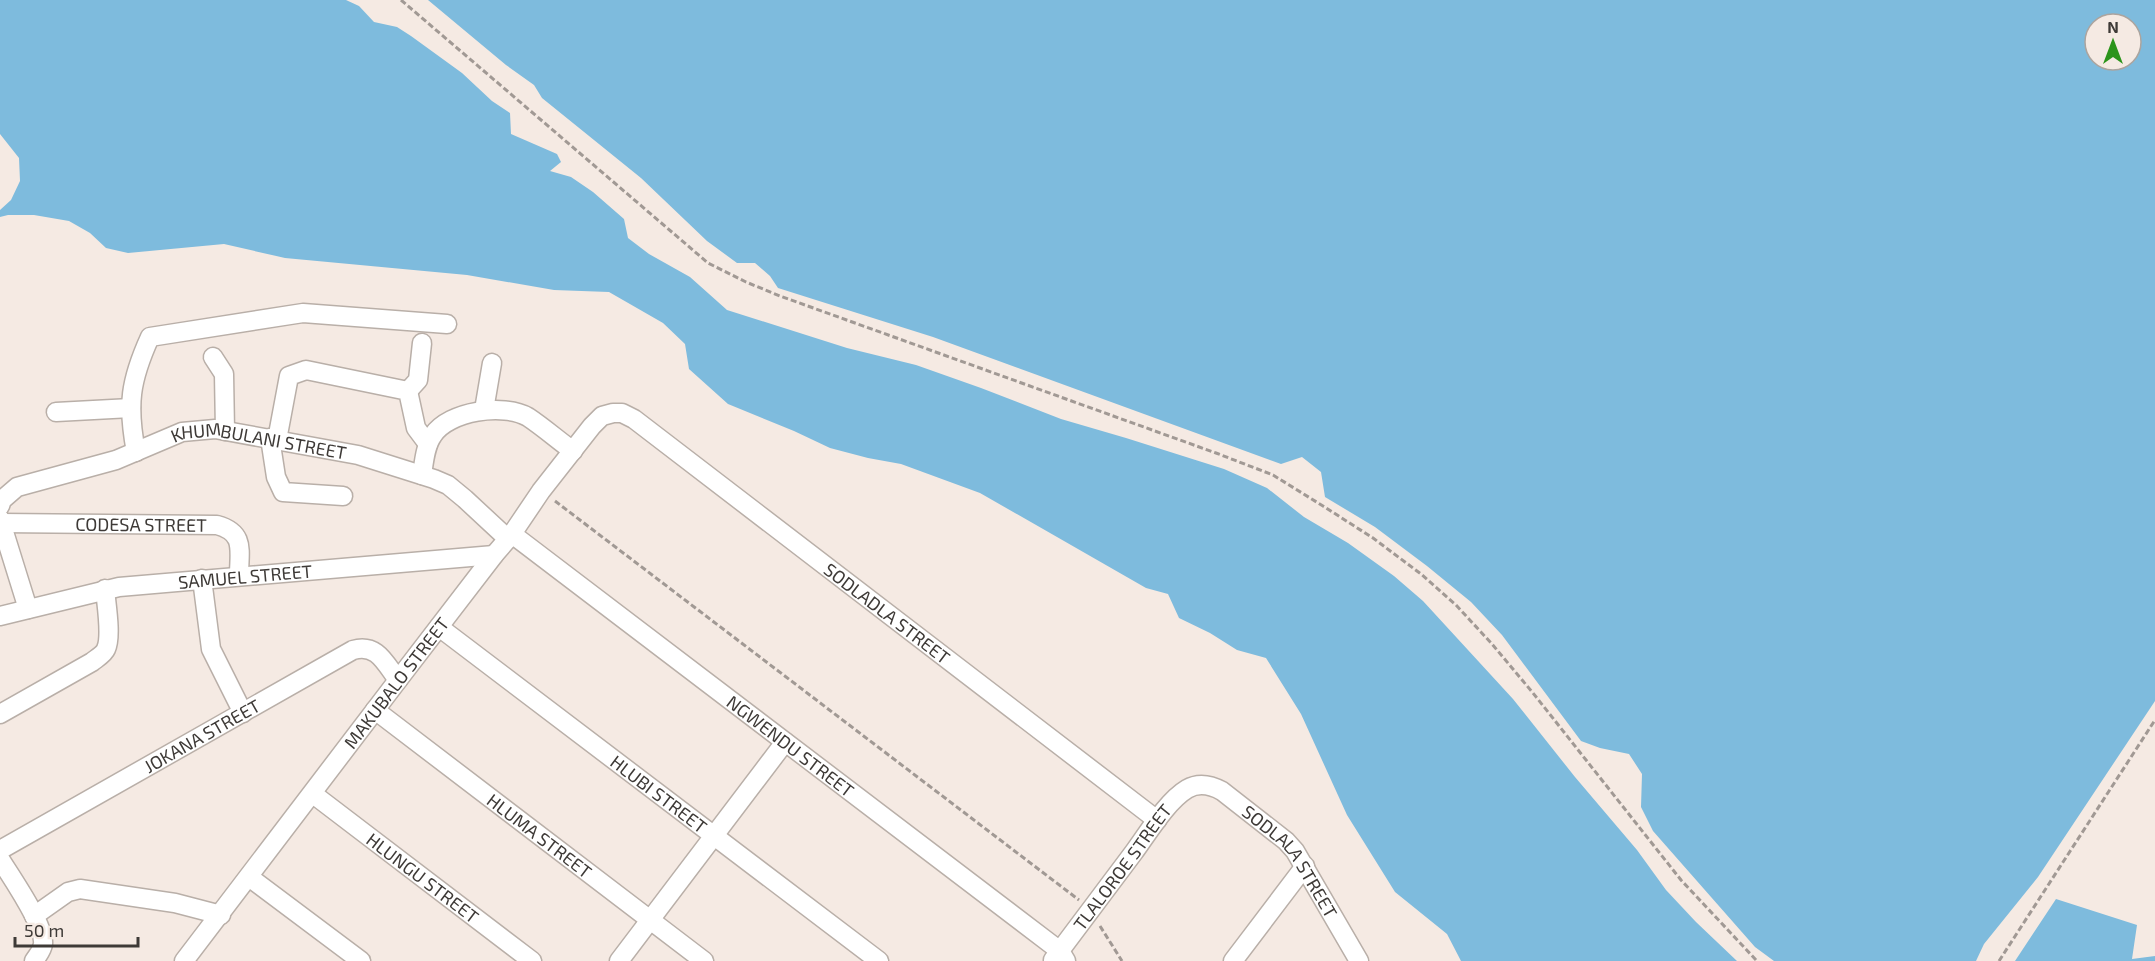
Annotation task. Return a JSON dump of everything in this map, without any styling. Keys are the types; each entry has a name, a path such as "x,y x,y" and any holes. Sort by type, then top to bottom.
{"street":[{"path":"136,452 131,408 133,380 150,338 303,313 447,324"},
{"path":"408,391 418,380 422,344"},
{"path":"213,357 224,374 225,431"},
{"path":"484,410 492,363"},
{"path":"343,496 283,492 276,477 273,439 289,376 306,370 408,391"},
{"path":"408,391 417,428 428,444"},
{"path":"56,412 131,408"},
{"path":"422,475 428,444 433,433 445,424 472,412 484,410 507,411 526,416 573,450"},
{"name":"MAKUBALO STREET","path":"186,960 375,710 510,537 541,491 573,450 602,416 613,413"},
{"name":"SODLADLA STREET","path":"613,413 622,413 634,419 1157,820"},
{"name":"KHUMBULANI STREET","path":"0,506 8,493 17,487 116,459 182,432 215,429 358,455 422,475 448,485 510,537"},
{"path":"0,521 28,609"},
{"name":"CODESA STREET","path":"0,521 217,525 226,528 238,537 239,576"},
{"name":"NGWENDU STREET","path":"510,537 785,742 1059,958"},
{"name":"SAMUEL STREET","path":"0,616 105,589 494,555"},
{"path":"202,579 211,648 243,713"},
{"path":"0,714 92,662 102,654 107,648 109,639 105,589"},
{"name":"HLUBI STREET","path":"439,627 879,961"},
{"name":"JOKANA STREET","path":"0,850 353,650 362,647 375,651 398,680"},
{"name":"HLUMA STREET","path":"375,710 704,961"},
{"path":"619,961 785,742"},
{"name":"TLALOROE STREET","path":"1059,958 1090,911 1157,820 1181,793 1190,787 1201,785"},
{"name":"SODLALA STREET","path":"1201,785 1212,786 1231,797 1286,841 1305,866 1359,961"},
{"name":"HLUNGU STREET","path":"313,794 532,961"},
{"path":"0,859 34,916 43,942 42,949 34,961"},
{"path":"1233,961 1305,866"},
{"path":"249,877 361,961"},
{"path":"34,916 68,892 80,889 174,903 221,915"}],"path":[{"path":"401,0 708,263 780,296 1273,475 1373,538 1421,574 1456,605 1492,644 1603,779 1681,880 1757,961"},
{"path":"541,491 1073,896 1090,911 1122,961"},
{"path":"1999,961 2155,720"}],"water":[{"path":"0,0 346,0 359,6 374,22 397,27 462,73 492,101 510,113 511,134 557,154 561,162 550,171 571,177 593,192 624,219 628,238 649,254 690,277 727,310 847,348 916,365 1061,419 1224,469 1267,488 1304,517 1348,543 1394,576 1423,601 1513,699 1637,850 1666,890 1737,961 1461,961 1447,934 1395,892 1347,815 1301,714 1266,658 1237,650 1210,633 1179,618 1168,594 1146,588 980,493 901,464 830,448 728,404 689,369 685,344 663,323 609,292 554,290 467,275 285,258 224,244 128,253 106,248 90,233 69,221 34,215 0,217 0,210 11,200 20,181 19,158 0,134"},
{"path":"428,0 2155,0 2155,701 2038,877 1984,944 1976,961 1774,961 1755,947 1653,831 1641,807 1642,774 1629,754 1581,741 1502,635 1471,602 1375,527 1325,497 1321,472 1302,457 1281,464 933,337 778,288 770,276 755,263 737,263 707,241 641,178 542,98 534,85 506,65"},
{"path":"2056,899 2137,925 2132,959 2155,956 2155,961 2015,961"}]}
